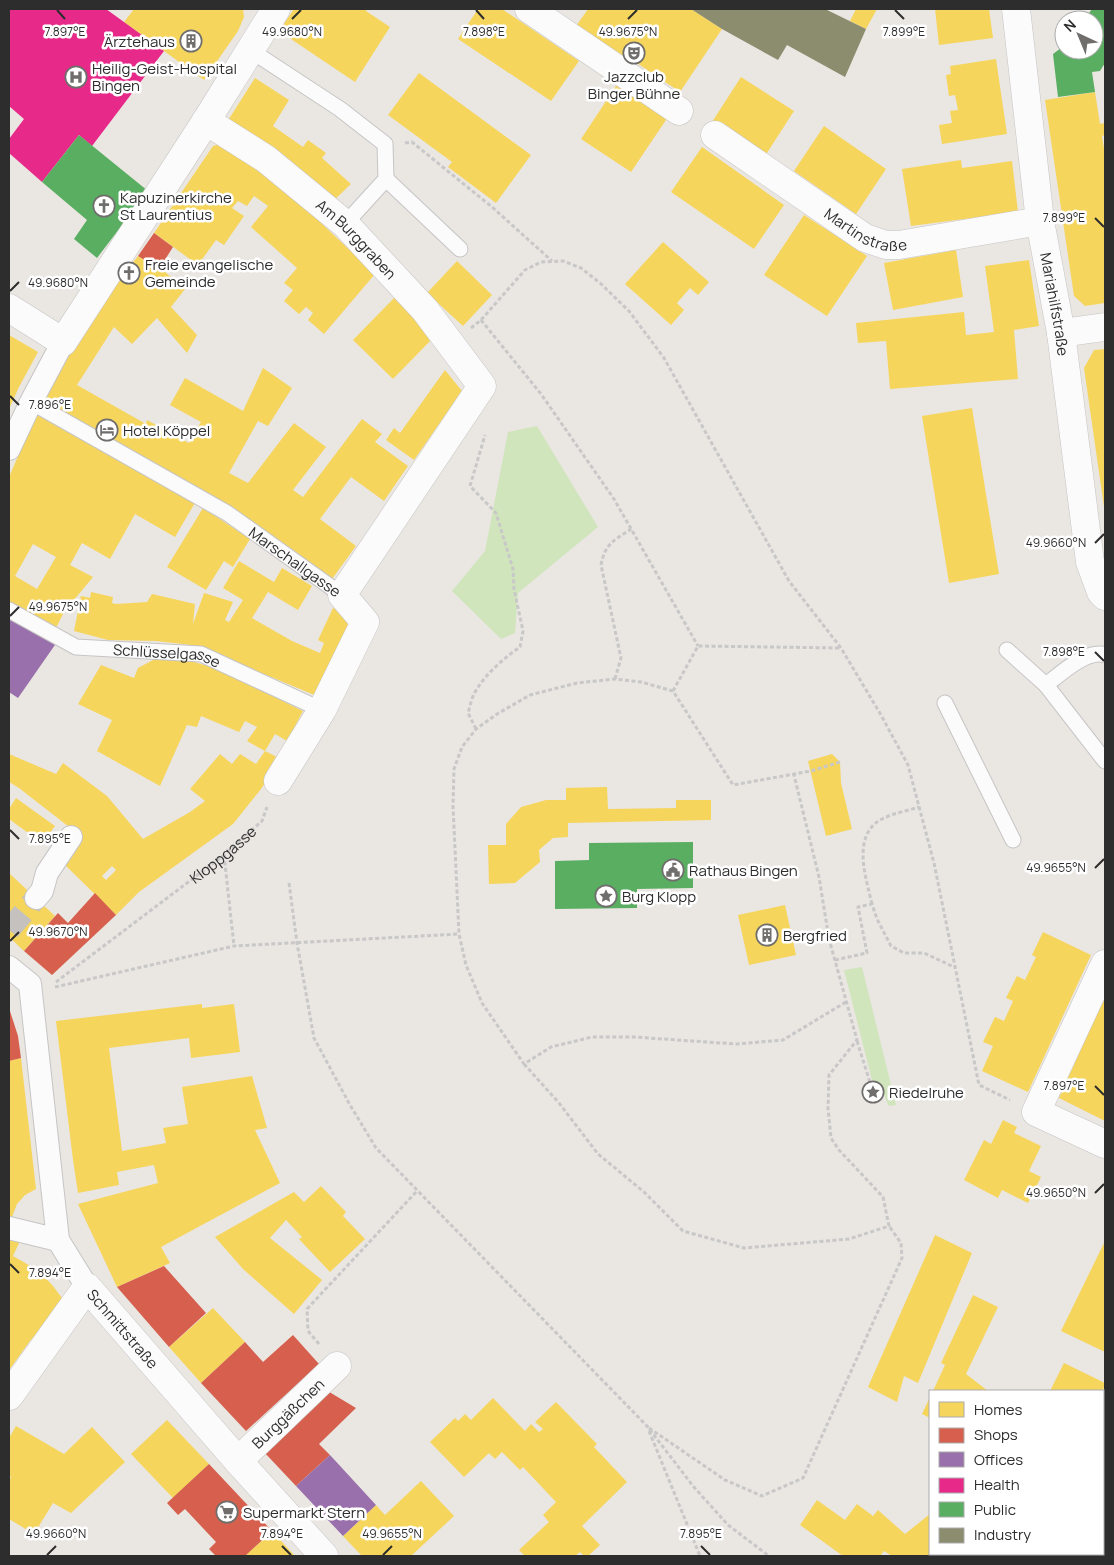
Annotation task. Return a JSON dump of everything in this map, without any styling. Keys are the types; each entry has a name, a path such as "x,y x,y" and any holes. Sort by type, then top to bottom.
{"street":[{"path":"9,449 31,402 63,342 276,9"},
{"path":"529,9 679,112"},
{"name":"Mariahilfstraße","path":"1016,9 1040,221 1061,333 1090,562 1101,592 1105,596"},
{"name":"Am Burggraben","path":"206,121 266,160 345,224 425,310 482,386"},
{"name":"Martinstraße","path":"714,135 865,238 886,245 899,245 1040,221"},
{"path":"9,308 63,342"},
{"path":"1061,333 1105,327"},
{"name":"Marschallgasse","path":"342,595 482,386"},
{"path":"278,781 322,710 365,622 342,595"},
{"path":"36,898 42,892 47,873 71,836"},
{"path":"1105,964 1036,1112 1105,1144"},
{"path":"9,967 38,987"},
{"name":"Schmittstraße","path":"38,987 58,1240 86,1287 324,1556"},
{"path":"9,1228 58,1240"},
{"path":"9,1396 86,1287"},
{"name":"Burggäßchen","path":"238,1461 337,1366"},
{"path":"981,1556 987,1555"}],"lane":[{"path":"250,50 340,109 385,144 386,179 345,224"},
{"path":"386,179 460,249"},
{"name":"Marschallgasse","path":"31,402 227,513 342,595"},
{"name":"Schlüsselgasse","path":"9,610 76,647 201,654 322,710"},
{"path":"1007,650 1046,685 1105,761"},
{"path":"1046,685 1084,657 1105,655"},
{"path":"945,703 1013,840"}],"path":[{"path":"385,144 412,142 492,208 553,262"},
{"path":"470,329 481,320 525,270 541,262 563,262 581,268 600,283 629,311 664,358 789,581 841,648 908,765 934,863 979,1085 1036,1112"},
{"path":"481,320 541,394 614,499 698,646"},
{"path":"476,729 468,713 474,695 486,677 507,656 520,647 524,631 514,589 513,569 496,513 470,486 486,432"},
{"path":"614,679 620,658 601,565 604,550 631,529"},
{"path":"698,646 841,648"},
{"path":"673,691 698,646"},
{"path":"840,762 794,775 733,785 673,691 640,682 614,679 578,683 530,695 497,714 476,729 462,747 454,769 453,806 459,934 466,966 482,1003 524,1064 559,1102 598,1154 644,1192 684,1231 744,1248 849,1240 889,1226"},
{"path":"794,775 819,877 829,939 873,1092"},
{"name":"Kloppgasse","path":"38,987 224,855 262,821 278,781"},
{"path":"919,807 882,819 868,830 864,840 863,857 872,904 876,920 891,946 904,953 924,953 956,968"},
{"path":"224,855 234,946"},
{"path":"289,883 297,943 314,1038 350,1105 376,1148 647,1426 693,1486 728,1526 769,1556"},
{"path":"835,960 867,953 858,907 872,904"},
{"path":"38,987 234,946 459,934"},
{"path":"524,1064 551,1047 592,1037 634,1037 736,1044 783,1040 846,1002"},
{"path":"647,1426 725,1480 762,1496 803,1478 902,1258 902,1243 889,1226 883,1197 831,1138 828,1108 829,1075 857,1040"},
{"path":"337,1366 308,1331 307,1309 417,1191"},
{"path":"647,1426 700,1556"}],"green space":[{"path":"537,426 598,527 518,593 515,633 501,639 452,591 485,551 508,432"},
{"path":"862,967 896,1105 889,1106 881,1087 872,1080 844,970"}],"building: Homes":[{"name":"Ärztehaus","path":"134,9 243,9 244,17 238,31 204,80 124,22"},
{"path":"294,9 367,9 366,11 390,27 355,82 279,31"},
{"path":"478,9 502,9 579,61 551,101 458,39"},
{"path":"588,9 691,9 722,29 680,92 637,63 633,69 574,29"},
{"path":"856,9 877,9 866,29 850,21"},
{"path":"935,9 989,9 993,38 939,45"},
{"path":"996,59 1007,134 942,144 939,125 952,123 950,111 958,110 955,95 949,96 946,75 951,74 950,66"},
{"path":"419,73 531,155 496,203 448,167 452,162 388,115"},
{"path":"741,77 794,111 765,156 712,122"},
{"path":"255,78 289,100 273,126 303,147 308,140 326,153 322,158 351,184 331,203 225,125"},
{"path":"618,83 668,117 631,172 581,139"},
{"path":"1095,92 1100,124 1105,123 1105,135 1102,136 1105,155 1105,303 1085,306 1074,296 1045,100"},
{"path":"824,126 886,169 856,214 794,171"},
{"path":"221,144 284,188 375,274 324,334 308,320 313,313 306,307 299,314 284,301 293,290 284,283 297,268 251,227 268,206 254,196 247,206 238,201 232,208 244,216 224,245 216,240 198,265 154,233 213,146"},
{"path":"702,147 784,205 754,249 671,192"},
{"path":"961,160 962,168 1012,161 1018,212 911,226 902,169"},
{"path":"804,215 867,256 827,316 764,275"},
{"path":"663,242 709,282 698,295 690,288 677,303 684,310 671,325 625,284"},
{"path":"956,250 963,297 893,310 884,263"},
{"path":"138,256 165,272 185,289 171,307 197,335 187,353 157,318 132,344 114,327 77,385 146,424 147,420 189,443 201,422 170,405 185,378 243,411 263,368 292,388 268,426 258,421 229,473 248,483 294,423 326,447 293,490 303,497 362,419 382,434 375,442 408,466 384,501 351,477 320,519 356,546 332,579 296,552 229,507 41,403 65,358 96,309"},
{"path":"1029,260 1039,326 1014,330 1018,379 890,389 886,341 858,343 856,323 964,312 966,335 994,332 985,266"},
{"path":"457,261 492,295 463,326 427,293"},
{"path":"395,297 435,336 393,379 353,340"},
{"path":"9,335 38,352 9,409"},
{"path":"1105,349 1104,507 1084,368 1094,350"},
{"path":"445,370 462,391 414,460 386,440 394,428 400,433"},
{"path":"972,408 999,574 949,583 922,416"},
{"path":"38,410 196,501 175,537 135,514 110,559 82,543 70,565 93,577 64,612 55,630 9,605 9,477","holes":["33,544 56,557 37,589 15,576"]},
{"path":"203,508 250,539 233,567 224,561 206,590 167,567"},
{"path":"239,561 274,582 282,568 312,586 298,610 268,592 252,618 292,641 320,653 324,643 318,640 333,608 355,618 319,697 191,645 156,641 108,640 74,631 81,596 90,598 91,592 113,597 112,603 116,604 147,602 152,594 195,604 193,624 204,593 233,602 225,620 229,622 243,600 223,588"},
{"path":"153,660 187,660 218,669 303,711 287,741 275,734 265,751 247,741 257,727 245,721 239,732 201,716 197,727 187,725 160,786 97,751 112,720 78,704 101,665 134,678 138,668"},
{"path":"265,751 281,759 261,789 233,824 139,892 116,915 61,861 82,837 9,782 9,754 56,774 63,763 107,796 143,839 190,812 205,801 190,789 220,754 232,764 240,754 256,764","holes":["112,866 116,870 106,880 102,876"]},
{"path":"832,754 840,762 841,783 852,829 826,836 808,761"},
{"path":"607,787 608,809 676,808 676,800 711,800 711,820 568,823 568,837 553,838 539,850 540,862 515,883 489,884 488,845 506,845 506,824 521,807 546,800 566,800 566,788"},
{"path":"16,798 55,826 42,843 9,819 9,809"},
{"path":"9,873 55,916 24,951 9,937"},
{"name":"Bergfried","path":"785,905 796,955 749,965 738,915"},
{"path":"1043,932 1091,955 1028,1092 982,1071 993,1046 983,1042 995,1017 1004,1021 1013,1001 1006,998 1017,976 1025,980 1036,957 1032,955"},
{"path":"1105,995 1105,1121 1059,1098"},
{"path":"202,1004 202,1008 234,1004 240,1052 191,1058 189,1038 109,1048 122,1151 166,1143 163,1128 188,1124 182,1087 252,1076 267,1128 255,1130 280,1183 161,1247 170,1263 117,1287 78,1204 158,1183 154,1165 117,1172 119,1185 78,1193 56,1021"},
{"path":"21,1058 36,1189 25,1195 17,1204 12,1217 9,1216 9,1061"},
{"path":"1003,1120 1017,1127 1014,1133 1041,1146 1029,1171 1041,1177 1028,1203 1002,1190 998,1198 964,1180 984,1140 991,1144"},
{"path":"321,1186 346,1212 343,1216 365,1239 330,1272 299,1239 302,1237 286,1220 270,1238 322,1280 294,1314 243,1269 215,1237 294,1192 304,1202"},
{"path":"935,1235 972,1253 918,1383 904,1376 897,1402 868,1387"},
{"path":"9,1238 21,1239 13,1256 39,1271 65,1302 30,1341 9,1370"},
{"path":"1105,1241 1105,1352 1061,1331"},
{"path":"973,1295 998,1307 966,1374 987,1390 933,1390 945,1365 941,1363"},
{"path":"213,1308 245,1342 201,1383 169,1347"},
{"path":"1064,1363 1105,1383 1103,1390 1050,1390"},
{"path":"493,1398 525,1431 531,1424 539,1432 543,1429 535,1422 556,1402 597,1444 594,1447 627,1482 582,1526 600,1545 588,1556 584,1556 580,1552 575,1556 522,1556 524,1555 519,1550 549,1522 543,1515 556,1502 523,1467 520,1470 502,1452 495,1459 489,1453 464,1477 430,1442 455,1418 458,1421 465,1414 471,1420"},
{"path":"929,1399 929,1418 922,1414"},
{"path":"167,1420 209,1464 173,1498 131,1454"},
{"path":"16,1426 64,1454 92,1427 125,1462 71,1513 53,1503 34,1534 9,1519 9,1481 11,1477 9,1475 9,1438"},
{"path":"421,1481 454,1516 411,1556 362,1556 343,1536 376,1505 385,1515"},
{"path":"1105,1495 1105,1555 1073,1556 1104,1555"},
{"path":"817,1500 845,1520 857,1504 873,1516 878,1510 905,1534 929,1515 929,1555 954,1555 892,1556 884,1551 880,1556 843,1556 800,1525"},
{"path":"272,1531 295,1556 245,1556"},
{"path":"1067,1555 1068,1556 1012,1556"}],"building: Shops":[{"path":"154,233 173,247 159,269 138,256"},
{"path":"95,893 116,915 52,975 24,951 58,913 68,923"},
{"path":"9,1008 18,1036 21,1058 9,1061"},
{"path":"164,1266 206,1313 169,1347 117,1287"},
{"path":"293,1335 319,1364 246,1431 201,1383 245,1342 263,1362"},
{"path":"326,1390 356,1408 319,1444 330,1455 296,1486 263,1451"},
{"path":"209,1464 272,1531 245,1556 216,1556 209,1549 216,1542 185,1509 178,1515 167,1503"}],"building: Offices":[{"path":"9,615 57,642 18,698 9,692"},
{"path":"330,1455 376,1505 343,1536 296,1486"}],"building: Health":[{"name":"Heilig-Geist-Hospital Bingen","path":"9,9 106,9 164,51 92,146 79,135 42,182 9,153 9,139 24,119 9,106"}],"building: Public":[{"path":"1105,9 1105,63 1100,71 1092,72 1095,92 1058,97 1053,54 1054,60 1104,60 1104,10 1091,10"},
{"name":"Kapuzinerkirche St Laurentius","path":"79,135 148,191 97,258 74,239 87,220 42,182"},
{"path":"693,842 693,888 637,889 637,908 555,909 555,861 589,860 589,843"}],"building: Industry":[{"path":"691,9 825,9 866,29 845,77 787,45 778,60 722,29"}],"tunnel":[{"path":"9,930 36,898"}],"place":[{"name":"Ärztehaus","path":"191,41"},
{"name":"Jazzclub Binger Bühne","path":"634,53"},
{"name":"Heilig-Geist-Hospital Bingen","path":"76,77"},
{"name":"Kapuzinerkirche St Laurentius","path":"104,206"},
{"name":"Freie evangelische Gemeinde","path":"129,273"},
{"name":"Hotel Köppel","path":"107,430"},
{"name":"Rathaus Bingen","path":"673,870"},
{"name":"Burg Klopp","path":"606,896"},
{"name":"Bergfried","path":"767,935"},
{"name":"Riedelruhe","path":"873,1092"},
{"name":"Supermarkt Stern","path":"227,1512"}]}
